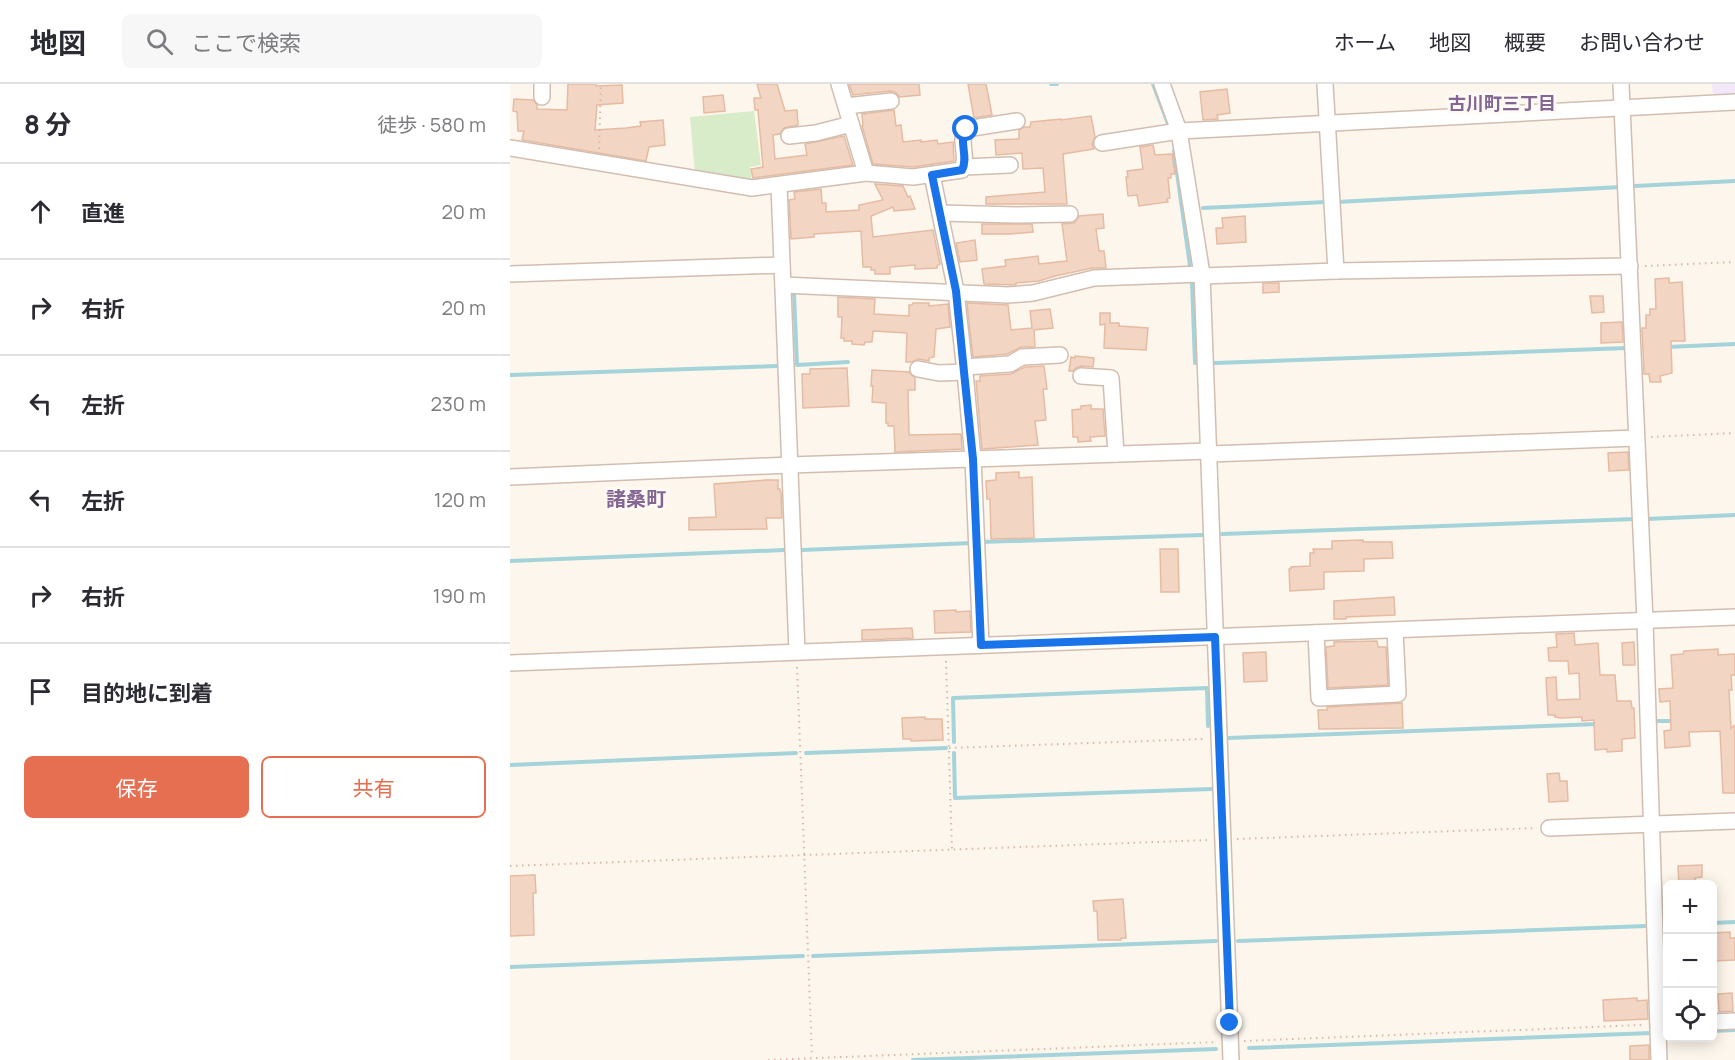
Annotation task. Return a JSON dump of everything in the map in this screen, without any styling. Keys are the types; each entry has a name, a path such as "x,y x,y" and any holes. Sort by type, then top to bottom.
{"street":[{"path":"839,84 866,173"},
{"path":"1162,84 1179,131 1202,275 1231,1060"},
{"path":"1325,84 1336,271"},
{"path":"1621,84 1645,621 1650,824 1662,1024 1659,1060"},
{"path":"846,106 891,101"},
{"path":"1102,142 1179,131 1735,102"},
{"path":"964,167 963,133 966,129 1017,121"},
{"path":"789,136 816,133 851,124"},
{"path":"510,148 753,188 866,173 913,177 962,170 964,167 1010,165"},
{"path":"932,175 956,291 973,459 981,645"},
{"path":"780,185 797,652"},
{"path":"940,213 1070,214"},
{"path":"510,274 782,265"},
{"path":"783,285 1008,295 1033,293 1094,278 1630,266"},
{"path":"918,369 939,372 1010,364 1022,357 1060,355"},
{"path":"1081,376 1111,378 1116,454"},
{"path":"510,477 790,465 1636,438"},
{"path":"510,663 1735,617"},
{"path":"1316,633 1319,698 1398,694 1395,630"},
{"path":"1549,828 1735,821"},
{"path":"1717,1022 1735,1021"}],"path":[{"path":"598,164 601,84"},
{"path":"1630,266 1735,262"},
{"path":"1636,438 1735,433"},
{"path":"945,647 952,850"},
{"path":"797,652 812,1059"},
{"path":"949,748 1219,738"},
{"path":"510,866 1549,828"},
{"path":"768,1060 1662,1024"}],"shaded area":[{"path":"1712,84 1735,84 1735,97 1713,98"}],"green space":[{"path":"754,111 761,165 750,167 752,184 695,175 690,117"}],"building":[{"path":"568,84 622,85 623,103 597,105 595,130 641,126 640,122 663,120 665,145 649,147 646,161 522,140 524,131 518,131 517,112 513,111 514,99 533,100 537,109 567,110"},
{"path":"757,84 777,84 785,111 797,110 798,125 784,128 780,134 773,135 775,159 807,155 805,144 844,136 853,165 753,178 751,169 763,167 758,110 755,110 754,98 761,98"},
{"path":"849,84 919,84 920,95 900,97 890,91 853,95"},
{"path":"968,84 986,84 992,115 974,118"},
{"path":"1227,89 1230,113 1217,115 1218,119 1203,120 1200,92"},
{"path":"723,95 725,111 704,113 703,97"},
{"path":"894,110 896,126 901,125 903,142 937,140 938,144 953,142 954,161 913,167 873,164 862,126 862,114"},
{"path":"1091,116 1095,137 1092,144 1094,149 1063,154 1067,204 986,204 986,197 1045,192 1043,168 1023,169 1022,153 996,155 995,140 1019,139 1019,130 1030,127 1031,122"},
{"path":"1153,145 1155,155 1172,154 1175,174 1171,174 1171,178 1168,178 1170,198 1167,199 1168,202 1139,206 1137,195 1128,196 1127,171 1143,169 1140,147"},
{"path":"875,184 903,186 915,209 894,211 893,207 871,216 873,237 933,230 940,264 937,268 915,269 915,265 890,267 890,274 875,274 875,270 871,270 871,267 863,267 861,231 814,234 814,237 791,239 789,200 795,199 794,192 821,189 822,203 826,203 826,212 859,210 859,205 883,200"},
{"path":"1103,214 1104,228 1096,229 1099,251 1104,251 1106,268 1092,268 1039,281 1016,283 1016,285 984,284 982,269 1006,266 1005,260 1038,256 1039,264 1067,261 1062,224 1074,223 1079,216"},
{"path":"1245,216 1246,242 1217,244 1216,228 1223,228 1222,218"},
{"path":"982,224 1032,224 1033,232 982,234"},
{"path":"975,240 977,260 960,262 956,243"},
{"path":"1669,278 1669,283 1682,282 1685,341 1671,341 1672,373 1660,376 1661,382 1650,382 1649,374 1644,374 1642,328 1646,328 1646,315 1650,315 1650,309 1656,309 1655,279"},
{"path":"1263,283 1279,283 1279,292 1263,293"},
{"path":"1590,296 1603,296 1604,312 1592,313"},
{"path":"838,297 875,299 874,314 909,316 909,305 913,303 929,303 929,306 948,304 950,327 936,329 934,357 929,358 929,361 919,359 906,362 907,333 873,331 872,342 865,342 864,345 844,341 844,338 841,338 842,317 838,317"},
{"path":"967,303 1008,305 1011,330 1032,328 1030,311 1050,309 1053,328 1034,330 1035,347 1021,347 1007,354 973,357"},
{"path":"1100,313 1110,313 1110,323 1119,323 1119,326 1148,328 1146,350 1104,348 1105,324 1100,325"},
{"path":"1622,322 1623,342 1601,343 1601,323"},
{"path":"1075,356 1094,358 1093,367 1081,366 1069,371 1071,357 1075,358"},
{"path":"1044,366 1047,389 1043,389 1046,420 1035,421 1038,445 982,449 976,381 980,381 980,376 1011,374 1025,367"},
{"path":"847,368 849,406 803,408 802,374 810,374 810,369"},
{"path":"872,370 909,372 915,378 915,390 908,390 909,435 961,434 962,449 895,452 894,426 888,426 886,423 886,403 872,402"},
{"path":"1091,405 1091,409 1103,409 1105,436 1090,437 1091,441 1078,442 1078,437 1073,437 1072,410"},
{"path":"1628,452 1629,470 1609,471 1608,453"},
{"path":"1019,472 1019,478 1032,477 1034,538 991,539 990,499 987,499 986,481 996,480 996,473"},
{"path":"778,480 782,518 766,518 767,529 689,530 689,518 716,517 714,484"},
{"path":"1363,540 1363,542 1392,542 1393,558 1364,559 1364,571 1324,572 1324,589 1290,591 1289,569 1310,566 1310,553 1314,553 1313,549 1332,549 1332,541"},
{"path":"1160,549 1178,549 1179,592 1161,592"},
{"path":"1394,597 1395,615 1334,619 1334,601"},
{"path":"956,610 956,612 970,611 971,632 935,633 934,611"},
{"path":"912,628 913,638 862,640 862,630"},
{"path":"1574,633 1575,645 1598,643 1600,675 1615,675 1617,701 1631,701 1632,708 1634,708 1635,738 1622,739 1622,751 1595,750 1594,720 1582,721 1582,717 1561,718 1548,715 1546,678 1556,677 1557,700 1580,699 1579,673 1569,674 1568,661 1549,661 1548,648 1557,647 1556,634"},
{"path":"1377,641 1378,647 1386,647 1388,685 1328,688 1326,647 1334,646 1334,642"},
{"path":"1634,642 1635,665 1623,665 1622,643"},
{"path":"1718,649 1718,655 1735,654 1735,675 1731,675 1732,690 1729,690 1731,728 1735,725 1735,793 1723,793 1720,731 1689,732 1690,746 1665,748 1664,731 1671,730 1670,701 1660,702 1659,689 1673,688 1671,655 1683,654 1684,651"},
{"path":"1266,652 1267,681 1244,682 1243,653"},
{"path":"1402,703 1403,728 1319,729 1318,710 1327,710 1327,707"},
{"path":"925,717 925,719 942,719 943,740 903,739 902,718"},
{"path":"1559,773 1560,781 1567,781 1568,801 1549,802 1547,774"},
{"path":"1702,865 1702,877 1695,878 1695,880 1679,880 1678,866"},
{"path":"535,875 534,935 510,936 510,876"},
{"path":"1123,899 1126,938 1098,940 1097,911 1094,911 1093,901"},
{"path":"1730,932 1730,938 1735,938 1735,960 1717,961 1717,933"},
{"path":"1732,993 1733,1011 1719,1012 1718,994"},
{"path":"1637,998 1637,1001 1647,1000 1648,1019 1604,1021 1603,1000"},
{"path":"1649,1045 1649,1060 1630,1060 1630,1046"}],"waterway":[{"path":"1051,84 1057,84"},
{"path":"1153,84 1169,126"},
{"path":"1174,151 1190,266"},
{"path":"1635,186 1735,181"},
{"path":"1337,202 1621,187"},
{"path":"1203,208 1326,202 1326,200"},
{"path":"1192,283 1195,363"},
{"path":"794,293 797,365 848,362"},
{"path":"1667,347 1735,344"},
{"path":"1215,363 1627,348"},
{"path":"510,375 778,366"},
{"path":"1647,519 1735,515"},
{"path":"1222,534 1635,519"},
{"path":"981,542 1203,535"},
{"path":"802,550 972,543"},
{"path":"510,561 784,550"},
{"path":"954,742 953,698 1207,688 1208,726"},
{"path":"1657,721 1674,721"},
{"path":"1229,738 1599,724"},
{"path":"806,753 946,748"},
{"path":"510,765 796,753"},
{"path":"954,753 955,798 1212,789"},
{"path":"1717,923 1735,922"},
{"path":"1238,941 1646,926"},
{"path":"813,956 1216,941"},
{"path":"510,967 803,956"},
{"path":"1717,1031 1735,1030"},
{"path":"1249,1048 1652,1033"},
{"path":"913,1060 1216,1049"}],"district":[{"name":"古川町三丁目","path":"1502,103"},
{"name":"諸桑町","path":"636,498"}],"route":[{"path":"966,129 963,133 965,165 962,170 932,175 956,291 973,459 981,645 1215,637 1230,1023"}]}
